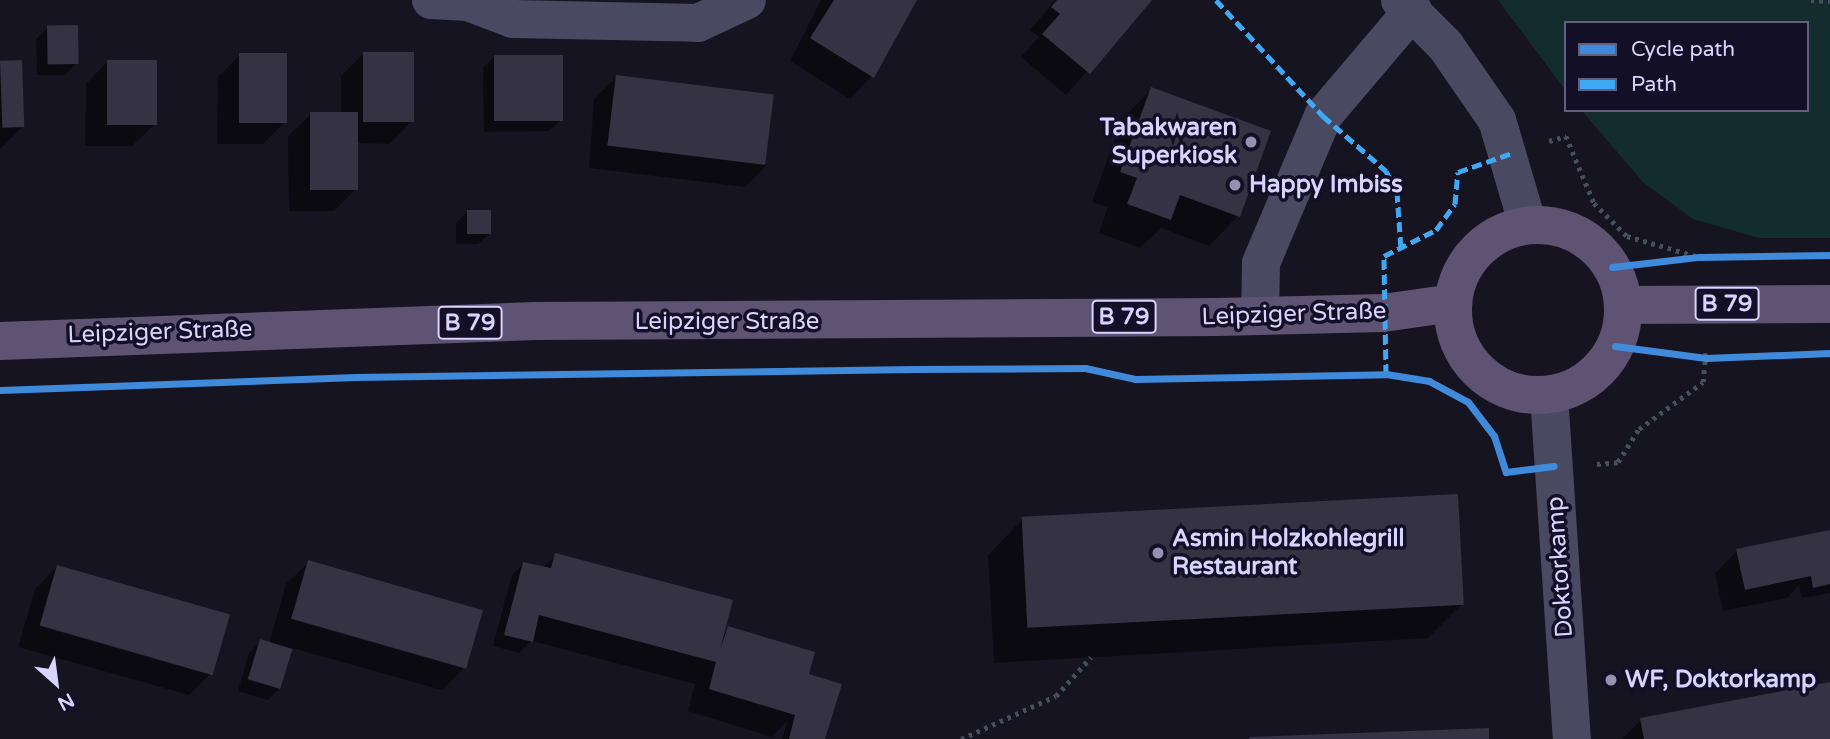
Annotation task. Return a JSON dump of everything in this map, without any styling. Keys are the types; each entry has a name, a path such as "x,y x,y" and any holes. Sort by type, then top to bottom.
{"main road":[{"path":"1528,225 1568,230 1612,267 1624,305 1622,326 1605,365 1570,389 1549,395 1524,395 1479,372 1464,352 1453,303 1477,251 1528,225"},
{"name":"Leipziger Straße","path":"0,341 535,321 1383,313 1453,303"},
{"name":"B 79","path":"1624,305 1830,303"}],"street":[{"path":"431,0 468,1 513,19 612,11 698,23 747,0"},
{"path":"1260,316 1261,263 1323,116 1406,5 1473,80 1512,153 1528,225"},
{"name":"Doktorkamp","path":"1549,395 1572,739"}],"path":[{"path":"1811,0 1830,1"},
{"path":"1512,153 1566,136 1594,203 1627,236 1701,257"},
{"path":"1612,267 1701,257"},
{"path":"1554,466 1618,463 1639,429 1703,382 1706,358 1693,356"},
{"path":"961,739 1056,696 1091,657"}],"green space":[{"path":"1498,0 1830,0 1830,238 1759,238 1693,219 1644,183 1583,112 1809,112 1809,21 1564,21 1564,88"}],"building":[{"path":"834,0 917,0 874,78 810,38"},
{"path":"1057,0 1152,0 1090,74 1042,34 1060,14 1051,7"},
{"path":"78,25 79,64 48,65 47,26"},
{"path":"363,52 414,52 414,122 363,122"},
{"path":"239,53 287,53 287,123 239,123"},
{"path":"494,55 563,55 563,121 494,121"},
{"path":"22,60 24,127 2,128 0,61"},
{"path":"107,60 157,60 157,125 107,125"},
{"path":"616,75 774,94 765,165 607,145"},
{"path":"1151,87 1271,131 1240,217 1180,195 1171,220 1127,204 1137,178 1120,172"},
{"path":"310,112 358,112 358,190 310,190"},
{"path":"467,210 491,210 491,234 467,234"},
{"path":"1458,494 1464,605 1027,628 1022,517"},
{"path":"1830,530 1830,584 1813,588 1811,576 1745,590 1736,549"},
{"path":"555,553 733,600 720,650 728,626 815,652 809,674 842,684 825,739 789,739 795,715 709,689 716,662 539,615 533,642 504,635 523,562 551,568"},
{"path":"308,560 483,610 466,669 291,619"},
{"path":"57,565 230,615 213,675 40,626"},
{"path":"260,639 293,649 280,689 248,679"},
{"path":"1830,682 1830,739 1644,739 1640,718"},
{"path":"1489,728 1489,739 1249,737"}],"marked path":[{"path":"1216,0 1323,116 1386,171 1397,192 1401,249"},
{"path":"1386,374 1384,256 1436,230 1455,204 1458,172 1512,153"}],"cycle path":[{"path":"1612,267 1699,257 1830,255"},
{"path":"1615,346 1706,358 1830,353"},
{"path":"0,390 356,377 914,369 1085,368 1135,379 1386,374 1429,381 1468,402 1494,436 1506,472 1554,466"}],"place":[{"name":"Tabakwaren Superkiosk","path":"1251,142"},
{"name":"Happy Imbiss","path":"1235,185"},
{"name":"Asmin Holzkohlegrill Restaurant","path":"1158,553"},
{"name":"WF, Doktorkamp","path":"1611,680"}]}
